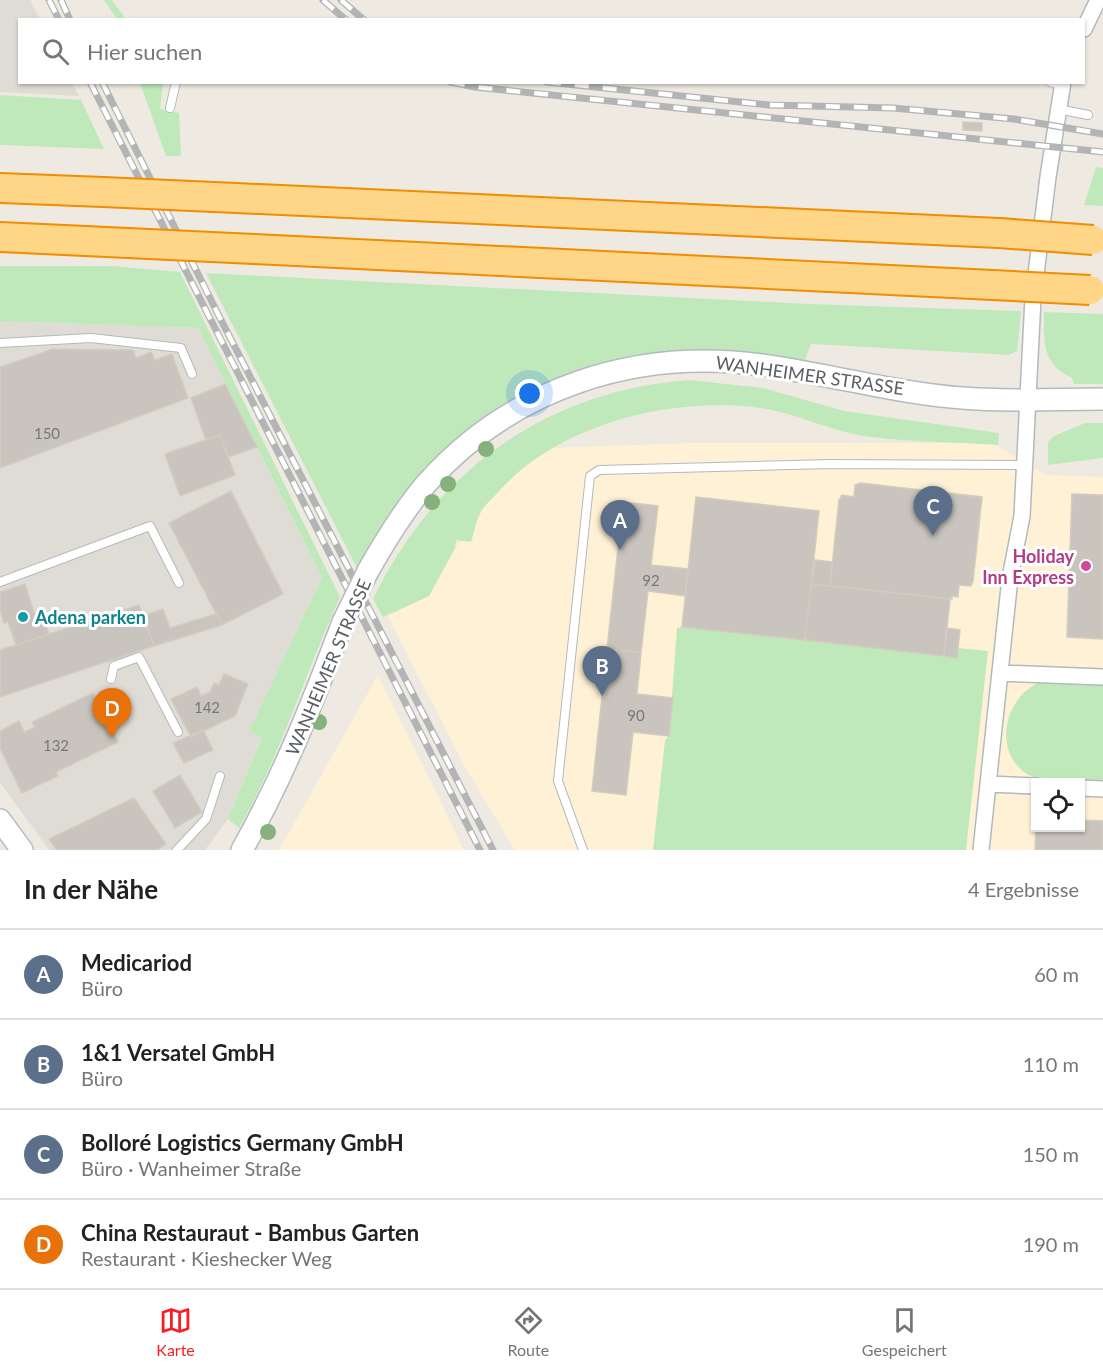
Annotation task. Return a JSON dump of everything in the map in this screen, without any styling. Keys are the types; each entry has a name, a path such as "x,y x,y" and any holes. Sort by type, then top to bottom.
{"highway":[{"path":"0,188 999,233 1098,240"},
{"path":"0,237 1096,290"}],"street":[{"path":"1085,26 1098,9"},
{"path":"981,850 1010,578 1022,516 1034,298 1058,109 1058,84"},
{"name":"WANHEIMER STRASSE","path":"242,850 283,774 343,622 390,533 425,486 471,441 531,401 557,388 611,371 687,361 730,362 962,398 1103,399"},
{"path":"1000,673 1103,677"},
{"path":"988,784 1031,786"},
{"path":"1085,788 1103,789"},
{"path":"2,826 22,850"}],"lane":[{"path":"171,108 176,84"},
{"path":"1058,109 1088,115"},
{"path":"0,343 91,338 181,348 192,374"},
{"path":"583,850 558,782 590,476 599,470 830,464 1026,465"},
{"path":"0,582 150,526 179,583"},
{"path":"111,679 114,666 139,657 177,732"},
{"path":"177,850 206,819 215,799 220,776"}],"shaded area":[{"path":"0,0 30,0 39,18 18,18 18,84 73,84 79,96 0,92"},
{"path":"0,321 198,328 322,578 249,731 262,736 228,819 205,850 49,850 0,782"},
{"path":"694,443 992,443 1047,475 1103,477 1103,850 515,850 465,767 388,616 429,596 458,544 481,511 513,476 549,448"},
{"path":"378,675 464,850 279,850"}],"green space":[{"path":"104,0 112,0 125,18 116,18"},
{"path":"140,84 163,84 160,109 179,113 181,156 166,156"},
{"path":"0,95 81,100 104,149 0,145"},
{"path":"1096,167 1103,168 1103,206 1084,205"},
{"path":"0,266 112,266 180,272 340,597 268,772 239,828 228,819 262,737 249,731 322,578 198,328 0,321"},
{"path":"206,273 809,304 1021,311 1017,351 1009,355 811,344 805,360 755,353 666,353 601,365 507,407 358,570"},
{"path":"1044,312 1103,314 1103,384 1074,384 1072,378 1055,366 1046,351"},
{"path":"689,380 763,388 844,411 999,433 998,445 871,437 753,407 719,405 685,407 650,412 616,421 583,433 552,449 524,468 483,509 471,542 456,540 455,548 429,596 383,617 373,599 399,553 429,512 463,476 501,445 543,420 588,401 637,387"},
{"path":"1085,423 1103,423 1103,458 1048,465 1048,442 1054,436"},
{"path":"677,628 957,657 958,648 988,651 966,850 653,850 665,740 669,736"},
{"path":"1041,682 1103,684 1103,782 1085,781 1085,778 1033,777 1020,768 1011,757 1007,743 1010,713 1017,700 1028,689"}],"building":[{"path":"963,122 982,123 982,131 963,130"},
{"path":"53,349 133,350 136,358 151,352 155,360 172,354 188,398 0,468 0,367"},
{"path":"225,384 257,447 228,457 220,435 206,440 191,398"},
{"path":"220,435 235,475 180,496 165,454"},
{"path":"860,483 982,497 971,586 959,585 958,597 952,596 952,599 830,586 839,500 842,495 854,497 855,485"},
{"path":"231,491 283,594 222,625 169,523"},
{"name":"Holiday Inn Express","path":"1072,494 1103,495 1103,639 1067,637"},
{"path":"696,497 819,511 805,640 682,627"},
{"path":"623,502 658,506 651,565 688,569 685,596 648,591 641,653 607,649"},
{"path":"815,560 832,562 830,586 811,584"},
{"name":"Adena parken","path":"25,584 34,613 41,611 49,634 16,645 8,622 4,623 0,609 0,592"},
{"path":"811,584 950,599 944,656 805,640"},
{"path":"139,605 154,646 0,697 0,650"},
{"path":"163,609 170,628 216,614 222,625 154,646 143,616"},
{"path":"946,628 960,630 957,658 944,656"},
{"path":"607,649 641,653 637,694 673,698 669,736 633,732 626,795 592,791"},
{"path":"224,674 248,684 235,716 191,737 171,699 197,687 201,696 210,692 214,683 219,685"},
{"path":"93,693 118,742 56,772 58,776 22,793 0,748 0,731 19,721 24,732 35,727 32,722"},
{"path":"203,730 213,750 184,763 173,743"},
{"path":"180,775 202,812 175,828 153,791"},
{"path":"134,798 166,844 157,850 57,850 49,839"},
{"path":"1085,820 1103,821 1103,850 1035,850 1036,832 1085,832"}],"railway":[{"path":"49,0 58,18"},
{"path":"61,0 69,18"},
{"path":"323,0 344,18"},
{"path":"341,0 362,18"},
{"path":"91,84 480,850"},
{"path":"103,84 220,318 493,850"},
{"path":"461,84 1103,152"},
{"path":"566,84 769,105 893,108 1014,119 1103,134"}],"place":[{"name":"Bolloré Logistics Germany GmbH","path":"933,536"},
{"name":"Medicariod","path":"620,550"},
{"name":"Holiday Inn Express","path":"1086,566"},
{"name":"Adena parken","path":"23,617"},
{"name":"1&1 Versatel GmbH","path":"602,696"},
{"name":"China Restauraut - Bambus Garten","path":"112,738"}]}
